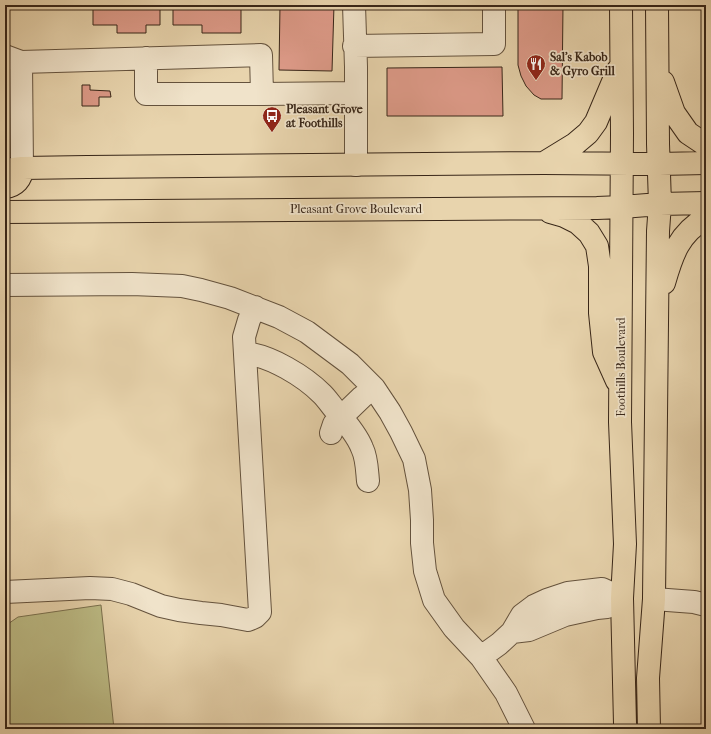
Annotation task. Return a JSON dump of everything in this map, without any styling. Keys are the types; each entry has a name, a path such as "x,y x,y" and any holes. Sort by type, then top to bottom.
{"main road":[{"name":"Foothills Boulevard","path":"621,5 622,208 620,422 624,544 622,598 624,724 626,729"},
{"path":"649,729 648,678 654,599 658,231 660,204 658,164 657,5"},
{"path":"544,163 575,144 588,133 596,122 622,62"},
{"path":"657,66 674,113 688,133 706,145"},
{"path":"14,169 544,163 706,163"},
{"path":"5,188 18,182 22,174 14,169"},
{"name":"Pleasant Grove Boulevard","path":"5,212 622,208 660,204 706,203"},
{"path":"538,208 564,216 578,223 589,233 597,246 600,266 600,313 604,352 620,390"},
{"path":"657,305 670,260 677,245 686,234 706,218"},
{"path":"624,544 636,586 654,599"},
{"path":"622,598 635,608 648,678"}],"lane":[{"path":"354,5 354,46 356,67 356,165"},
{"path":"354,46 494,44 494,5"},
{"path":"14,169 13,59 261,55 262,94"},
{"path":"146,58 146,94 356,94"},
{"path":"5,285 132,284 182,286 201,290 256,307 279,317 306,332 350,364 374,388 390,412 414,459 420,490 422,543 425,571 434,600 454,628 481,657 506,692 524,729"},
{"path":"5,592 90,588 112,589 131,594 162,606 179,610 248,620 256,617 260,612 244,337 249,320 256,307"},
{"path":"245,354 254,354 271,360 292,371 308,382 322,395 336,425"},
{"path":"336,425 362,397 374,388"},
{"path":"336,425 349,426 362,448 368,481"},
{"path":"481,657 512,632 522,615 534,606 547,600 568,593 602,589 622,598"},
{"path":"654,599 694,602 706,605"}],"shaded area":[{"path":"101,605 114,729 5,729 5,626 18,617"}],"building":[{"path":"93,5 160,5 160,25 146,25 146,33 117,33 117,25 93,25"},
{"path":"173,5 241,5 241,33 202,33 202,25 173,25"},
{"path":"280,5 334,5 332,71 279,70"},
{"path":"518,5 563,5 562,99 541,99 534,95 526,86 521,76 518,65"},
{"path":"502,67 503,116 387,116 387,68"},
{"path":"82,85 90,85 90,90 110,91 111,97 99,97 99,106 82,106"}],"place":[{"name":"Sal's Kabob & Gyro Grill","path":"536,81"},
{"name":"Pleasant Grove at Foothills","path":"272,133"}]}
